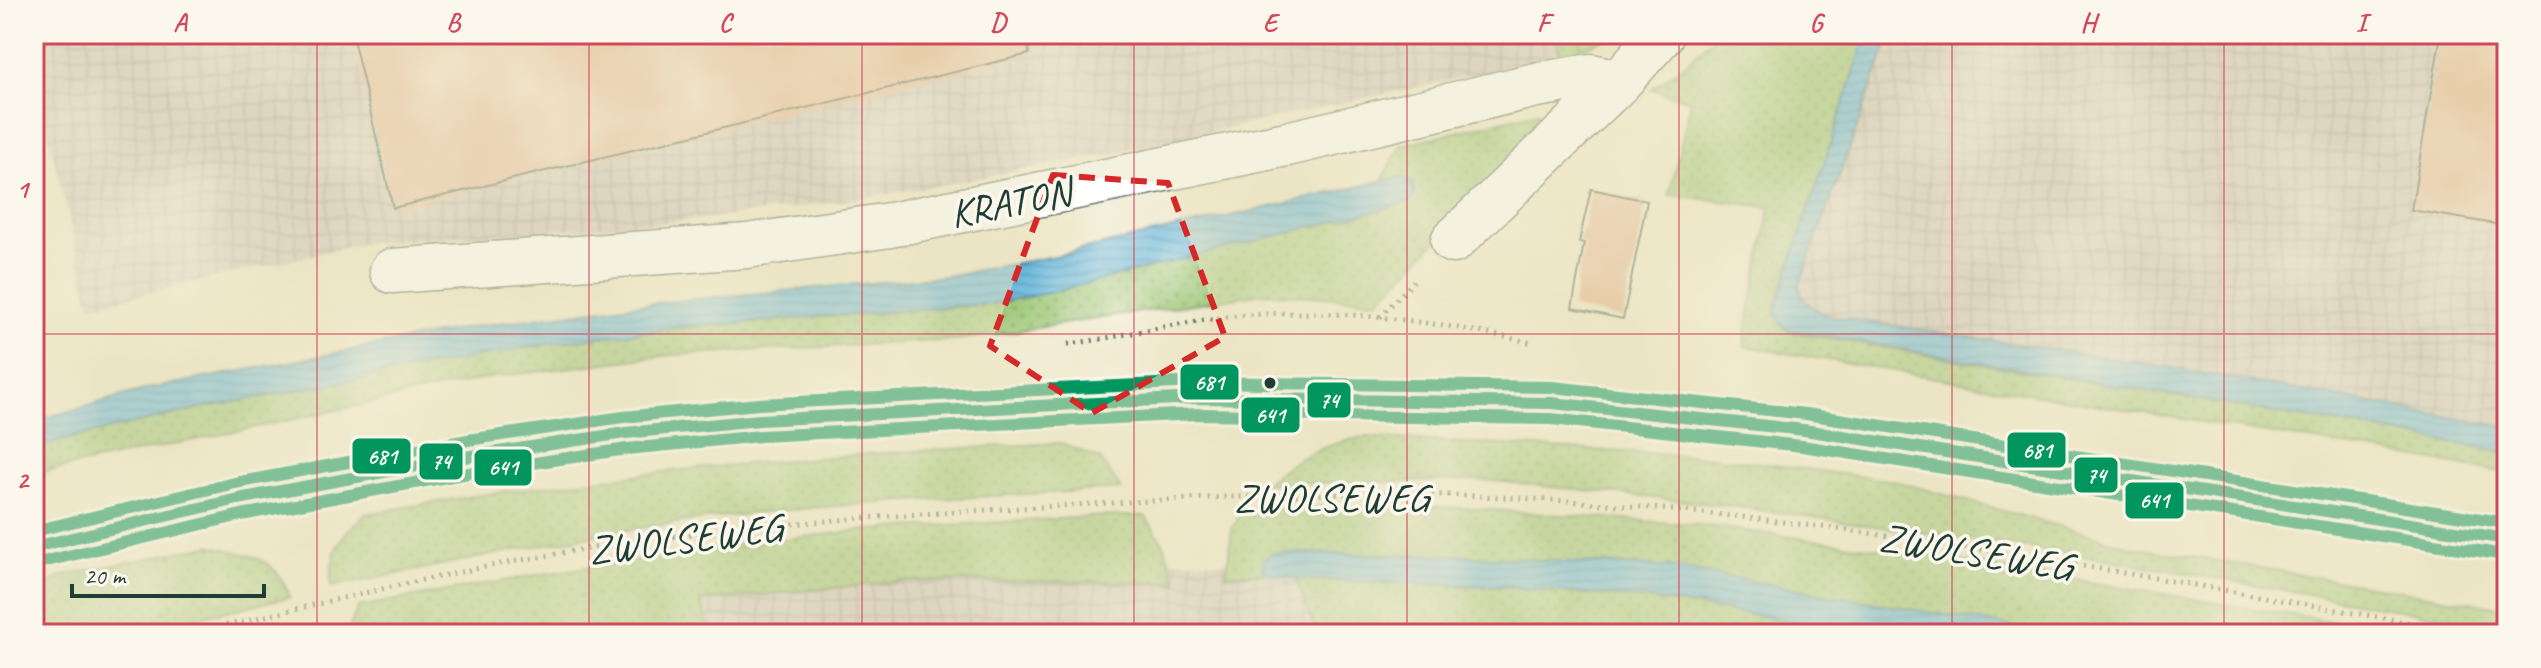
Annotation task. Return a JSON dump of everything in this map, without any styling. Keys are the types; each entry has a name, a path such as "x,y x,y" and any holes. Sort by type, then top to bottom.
{"main road":[{"path":"34,547 238,499 471,456 625,433 760,420 1197,398 1552,403 1804,430 2507,539"}],"street":[{"path":"1453,241 1619,82 1662,34"},
{"name":"KRATON","path":"392,271 747,246 890,225 1272,147 1536,85 1591,76 1619,82"}],"path":[{"name":"ZWOLSEWEG","path":"187,634 435,578 664,538 925,513 1199,498 1354,495 1557,501 1843,531 2087,568 2476,634"}],"highlighted area":[{"path":"1053,175 1168,183 1225,337 1092,413 990,346"}],"shaded area":[{"path":"34,34 1596,34 1534,62 1090,158 791,209 662,223 365,243 91,306 34,80"},
{"path":"1796,34 2507,34 2507,445 1804,325 1789,300"},
{"path":"940,550 1624,579 1952,634 650,634 635,594"}],"green space":[{"path":"1556,34 1619,34 1560,56"},
{"path":"1717,34 1867,34 1775,310 1790,332 2507,452 2507,473 1744,346 1770,207 1669,195 1691,101 1651,89 1683,66"},
{"path":"1538,112 1547,127 1378,301 1265,293 958,340 671,355 493,377 34,474 34,447 202,408 557,342 676,328 991,304 1388,178 1383,179 1401,145"},
{"path":"1363,437 1714,457 1895,481 2138,548 2507,608 2507,628 2085,556 1741,507 1485,480 1264,484 1310,453"},
{"path":"1061,443 1100,459 1121,489 890,502 775,511 660,525 578,538 331,587 332,564 338,545 366,514 539,487 712,467"},
{"path":"1449,507 1701,525 1892,550 2411,634 2053,634 1676,568 1453,555 1272,553 1262,567 1268,573 1226,575 1232,529 1243,508"},
{"path":"1145,516 1164,544 1177,582 905,581 700,601 712,634 350,634 349,628 358,607 536,575 741,544 865,530"},
{"path":"211,545 260,559 277,573 290,597 122,634 34,634 34,593 62,576"},
{"path":"1296,579 1507,587 1655,600 1881,634 1317,634"},
{"path":"288,623 306,634 234,634"}],"water":[{"path":"1867,34 1891,34 1799,286 1803,297 1814,308 1829,316 2149,364 2507,427 2507,452 1785,329 1775,311"},
{"path":"1401,177 1412,183 1415,194 1410,202 1058,291 991,304 676,328 557,342 202,408 34,447 34,421 147,389 477,326 632,305 946,276 1055,256"},
{"path":"1272,553 1453,555 1676,568 2053,634 1881,634 1655,600 1507,587 1296,579 1268,573 1262,568 1264,559"}],"building":[{"path":"352,34 1027,34 1029,54 393,208"},
{"path":"2441,34 2507,34 2507,226 2411,210"},
{"path":"1591,189 1647,201 1623,319 1572,308 1584,243 1579,242"}],"transit line":[{"name":"681","path":"34,531 235,483 468,440 623,417 759,404 1197,382 1552,387 1806,414 2507,523"},
{"name":"74","path":"34,547 238,499 471,456 625,433 760,420 1197,398 1552,403 1804,430 2507,539"},
{"name":"641","path":"38,563 241,515 474,472 627,449 761,436 1197,414 1551,419 1802,446 2505,555"}]}
